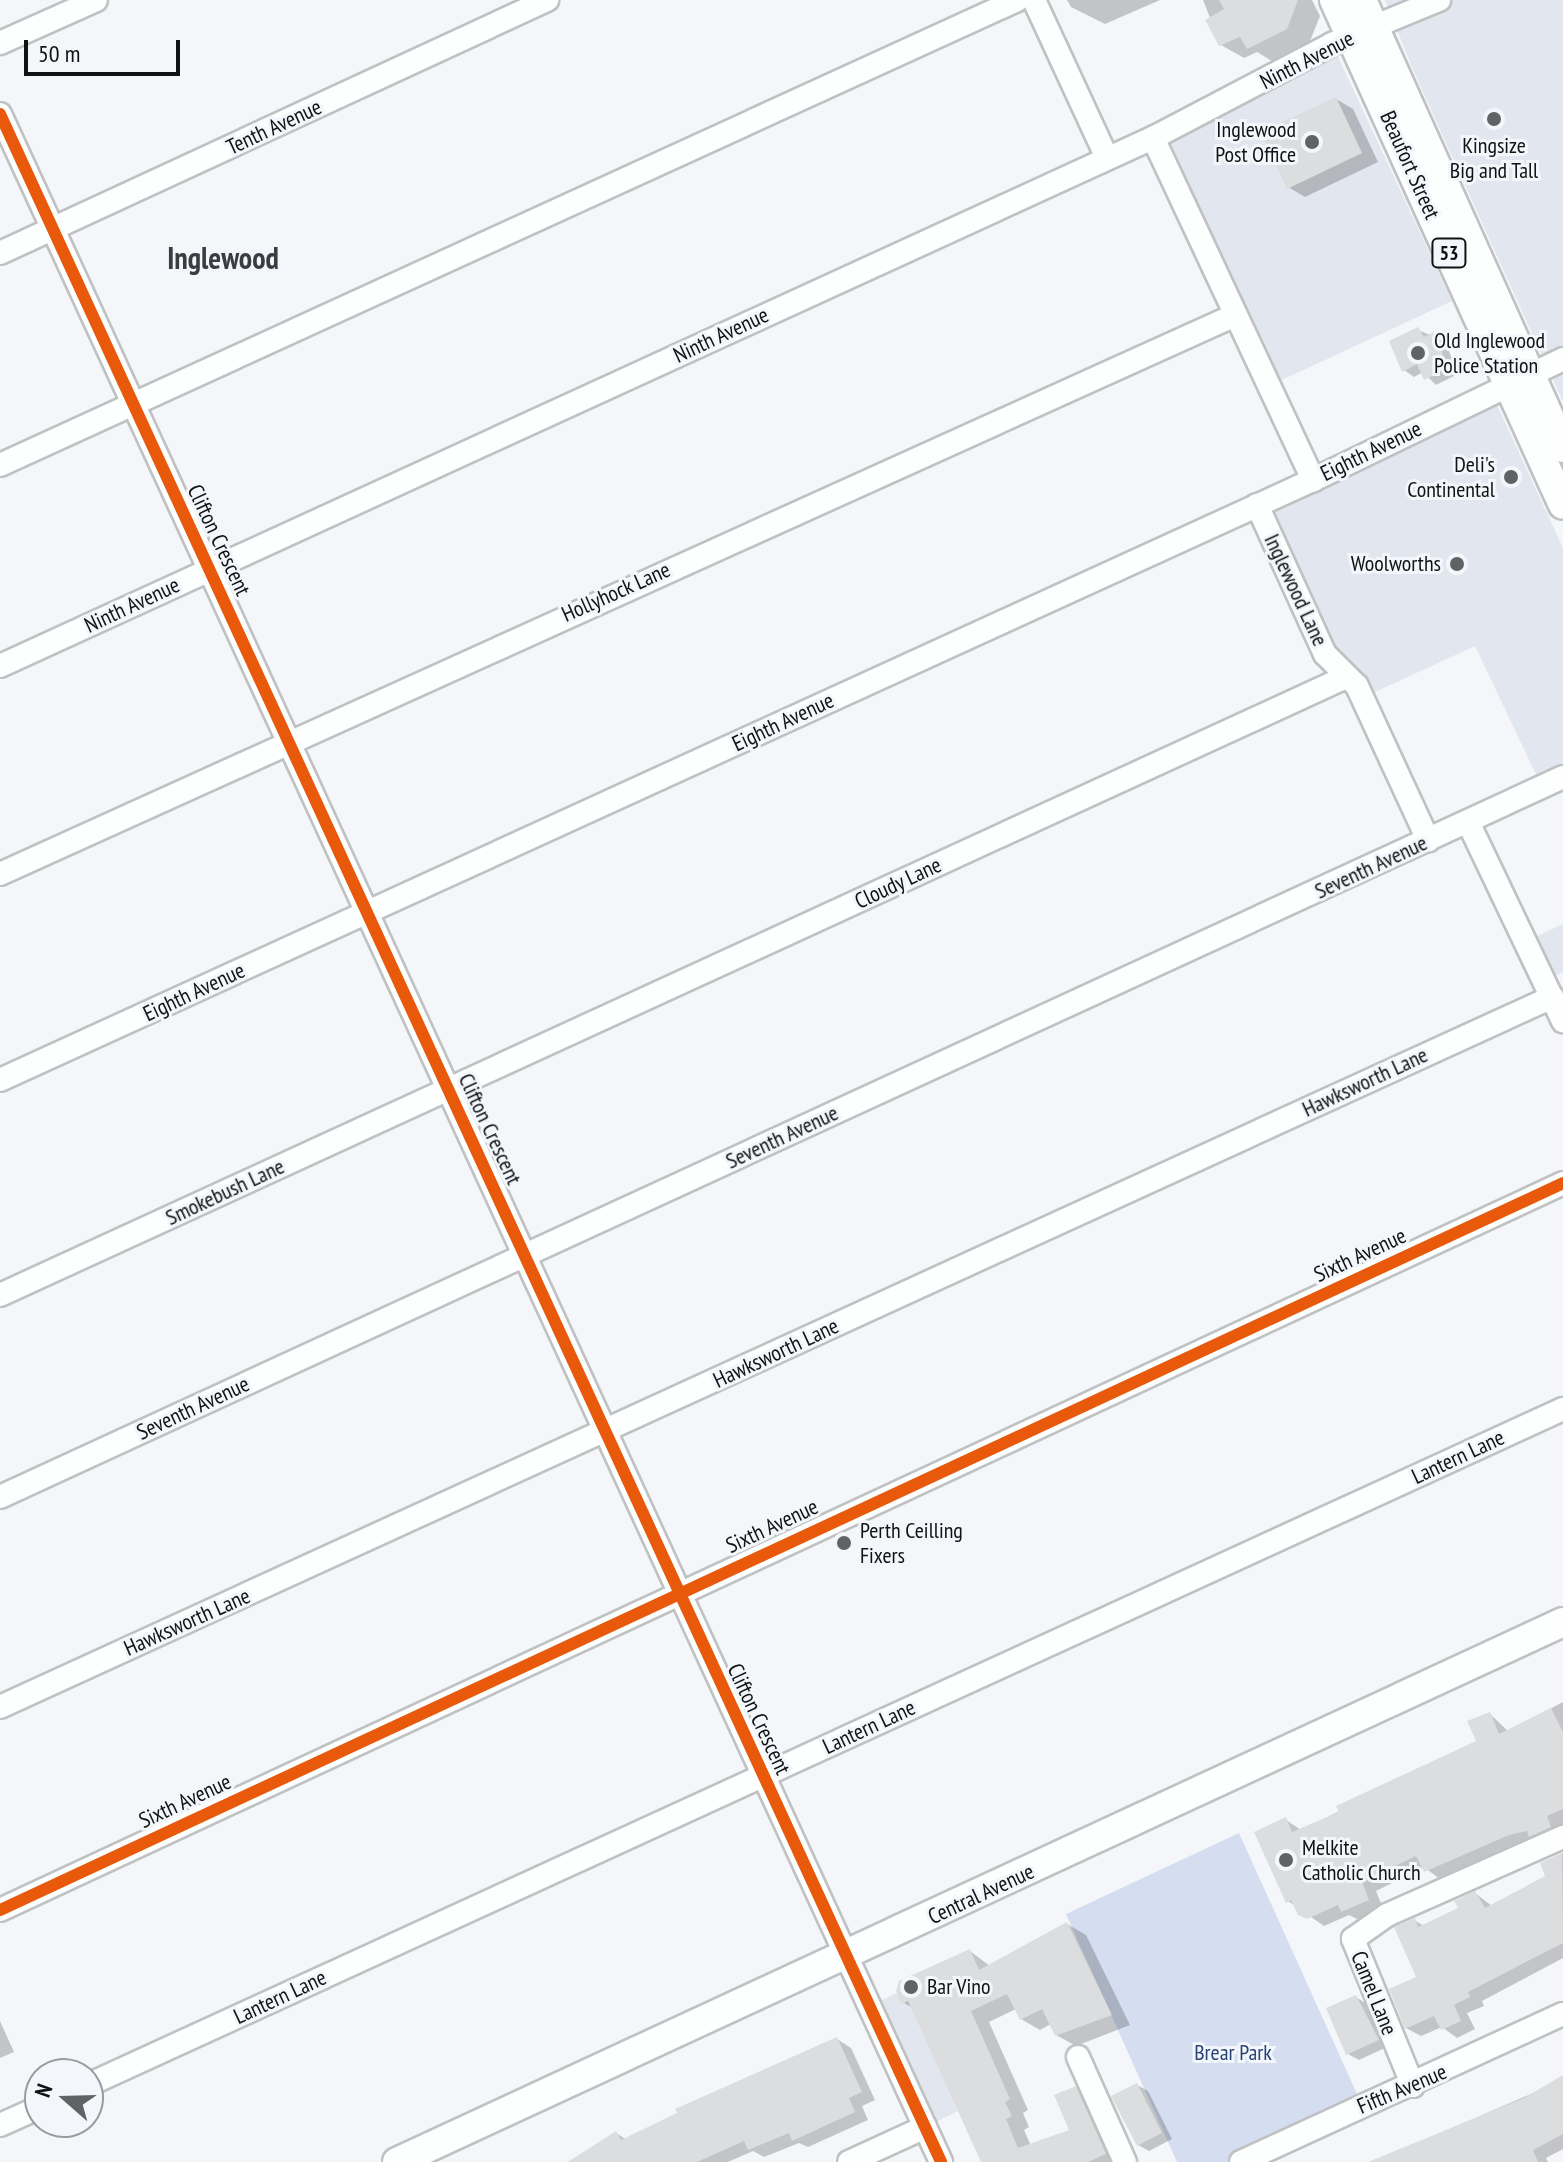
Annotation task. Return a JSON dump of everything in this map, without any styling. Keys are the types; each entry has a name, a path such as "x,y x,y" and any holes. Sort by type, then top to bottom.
{"main road":[{"name":"Beaufort Street","path":"1334,0 1364,31"},
{"name":"Beaufort Street","path":"1362,0 1364,31 1518,381 1563,505"},
{"name":"Beaufort Street","path":"1518,381 1563,448"},
{"name":"Central Avenue","path":"397,2162 1563,1622"}],"street":[{"path":"0,43 96,0"},
{"name":"Tenth Avenue","path":"0,253 547,0"},
{"path":"0,465 1017,0"},
{"path":"1034,0 1107,158"},
{"name":"Ninth Avenue","path":"0,666 1153,138 1364,31 1439,0"},
{"name":"Clifton Crescent","path":"0,114 941,2162"},
{"path":"1153,138 1313,480"},
{"name":"Hollyhock Lane","path":"0,874 289,739 1235,315"},
{"name":"Eighth Avenue","path":"0,1080 1313,480 1563,359"},
{"name":"Inglewood Lane","path":"1257,505 1325,654 1357,686 1428,840"},
{"name":"Cloudy Lane","path":"449,1089 1346,677"},
{"name":"Seventh Avenue","path":"0,1497 1563,777"},
{"path":"1468,822 1563,1021"},
{"name":"Hawksworth Lane","path":"0,1707 1552,997"},
{"name":"Smokebush Lane","path":"0,1295 449,1089"},
{"name":"Sixth Avenue","path":"0,1910 679,1591 1563,1183"},
{"name":"Lantern Lane","path":"104,2078 1563,1409"},
{"name":"Camel Lane","path":"1413,2086 1353,1939 1387,1915 1563,1837"},
{"name":"Fifth Avenue","path":"1241,2162 1413,2086 1563,2014"},
{"path":"1078,2057 1125,2162"},
{"path":"0,2125 24,2114"},
{"path":"849,2162 925,2127"}],"shaded area":[{"path":"1385,0 1563,0 1563,402 1413,70"},
{"path":"1332,44 1452,301 1269,386 1153,138"},
{"path":"1491,392 1563,548 1563,777 1542,787 1475,646 1362,698 1257,505"},
{"path":"1563,924 1563,972 1544,981 1525,942"},
{"path":"938,1973 995,2093 925,2127 868,2007"}],"green space":[{"name":"Brear Park","path":"1239,1833 1362,2105 1241,2162 1177,2162 1066,1914"}],"building":[{"path":"1219,0 1298,0 1287,29 1247,49 1240,37 1219,46 1205,20 1224,9"},
{"name":"Inglewood Post Office","path":"1336,97 1362,153 1287,189 1261,132"},
{"name":"Old Inglewood Police Station","path":"1418,327 1424,337 1434,332 1448,368 1424,380 1417,364 1402,372 1389,341"},
{"path":"1551,1708 1563,1732 1563,1809 1547,1816 1551,1827 1529,1837 1527,1831 1509,1835 1424,1872 1416,1856 1362,1882 1369,1900 1341,1912 1338,1905 1307,1919 1298,1915 1291,1900 1286,1903 1254,1832 1286,1817 1292,1832 1339,1812 1336,1806 1476,1741 1467,1721 1490,1712 1499,1734"},
{"path":"1562,1853 1563,1943 1468,1992 1470,1997 1454,2005 1461,2021 1441,2030 1434,2016 1405,2029 1389,1989 1416,1977 1394,1927 1415,1918 1418,1927 1458,1908 1454,1901 1475,1891 1485,1908 1545,1876 1540,1863"},
{"path":"1067,1922 1112,2015 1055,2036 1042,2009 1020,2020 1007,1994 971,2011 1010,2099 1005,2102 1012,2116 1006,2119 1018,2148 1069,2130 1054,2095 1076,2086 1106,2154 1088,2162 981,2162 908,2001 901,2004 896,1991 899,1981 970,1949 979,1970"},
{"path":"1356,1995 1379,2040 1346,2055 1326,2008"},
{"path":"837,2037 862,2092 849,2098 855,2112 792,2141 789,2133 748,2150 744,2141 697,2162 568,2162 616,2131 621,2140 677,2113 675,2109"},
{"path":"1563,2075 1563,2134 1533,2150 1538,2162 1368,2162 1524,2098"},
{"path":"1137,2083 1162,2133 1137,2146 1111,2096"}],"cycle path":[{"path":"0,114 941,2162"},
{"path":"0,1910 1563,1183"}],"place":[{"name":"Kingsize Big and Tall","path":"1494,119"},
{"name":"Inglewood Post Office","path":"1312,142"},
{"name":"Old Inglewood Police Station","path":"1418,353"},
{"name":"Deli's Continental","path":"1511,477"},
{"name":"Woolworths","path":"1457,564"},
{"name":"Perth Ceilling Fixers","path":"844,1543"},
{"name":"Melkite Catholic Church","path":"1286,1860"},
{"name":"Bar Vino","path":"911,1987"}],"district":[{"name":"Inglewood","path":"223,258"}]}
